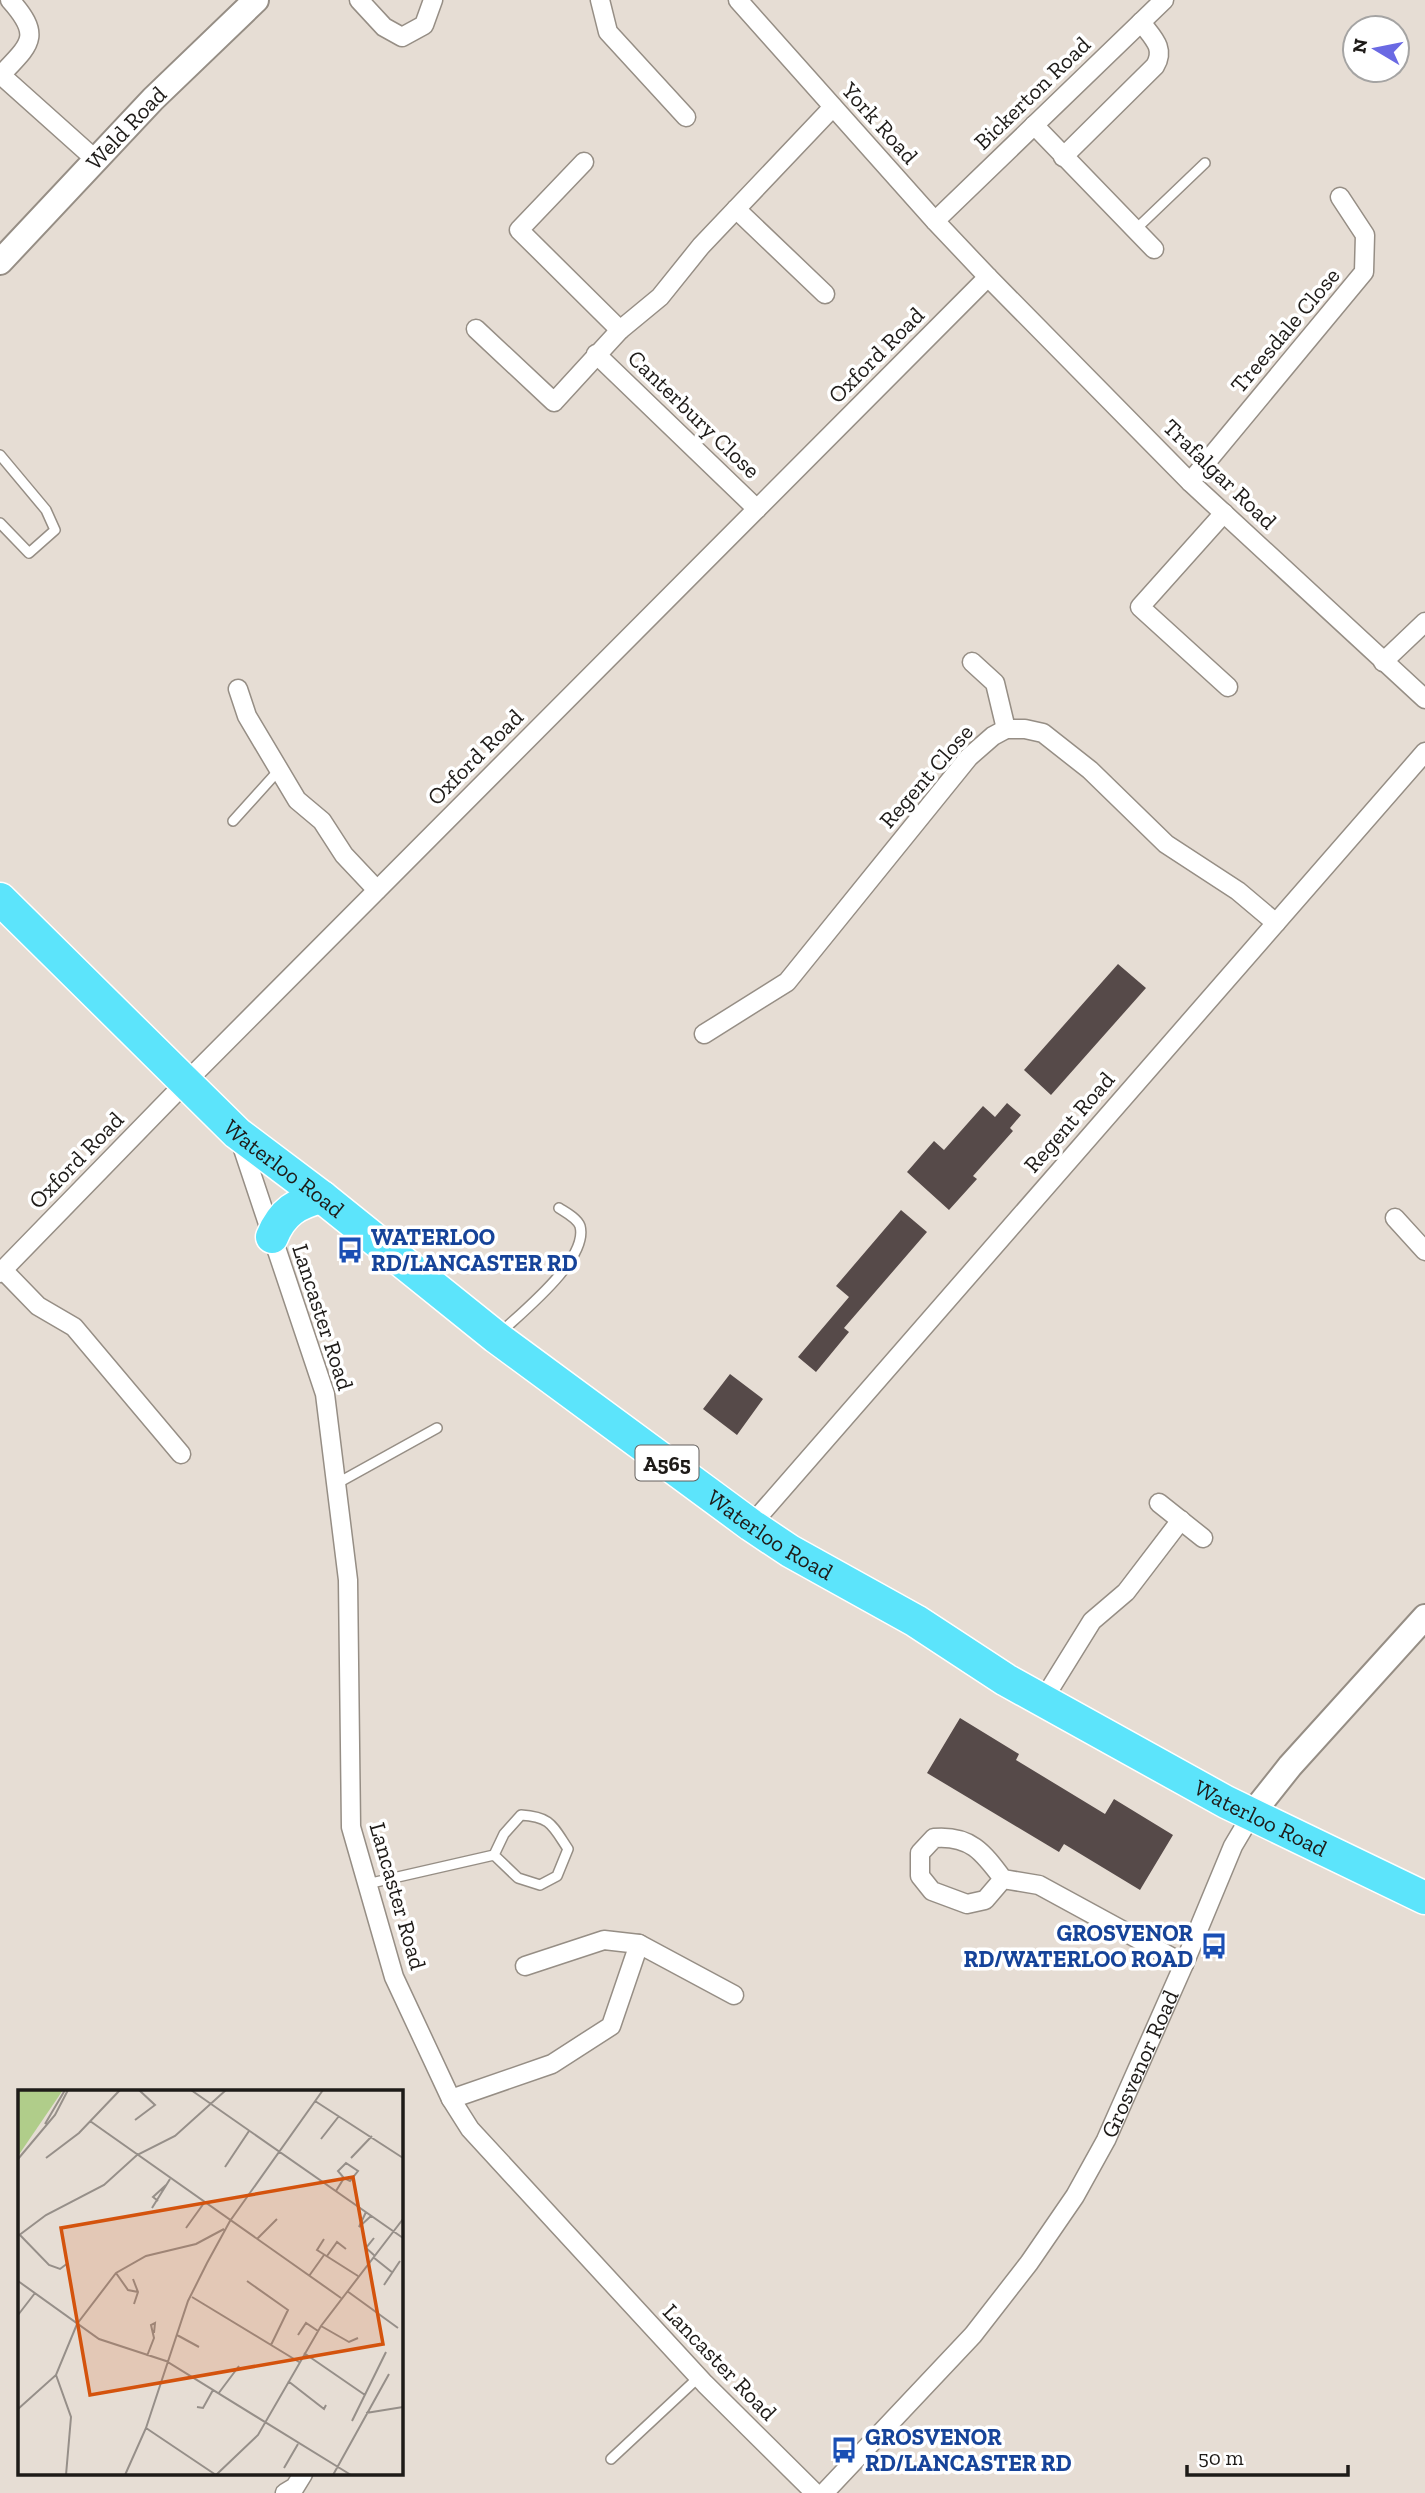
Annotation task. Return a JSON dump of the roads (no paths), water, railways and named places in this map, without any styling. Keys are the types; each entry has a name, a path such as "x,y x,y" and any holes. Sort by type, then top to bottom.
{"highway":[{"name":"Waterloo Road","path":"0,899 237,1133 323,1197 496,1337 751,1525 790,1551 916,1621 1006,1680 1252,1815 1425,1898"},
{"path":"272,1237 281,1217 302,1203 323,1197"}],"street":[{"path":"10,0 25,17 31,33 27,47 0,76 96,160"},
{"name":"Weld Road","path":"0,262 153,99 256,0"},
{"path":"359,0 384,27 402,37 424,25 433,0"},
{"path":"600,0 608,32 686,117"},
{"name":"York Road","path":"738,0 988,278"},
{"name":"Bickerton Road","path":"935,221 1164,0"},
{"path":"1063,157 1155,66 1160,57 1159,47 1141,22"},
{"name":"Canterbury Close","path":"476,329 554,402 620,330 660,297 701,246 833,107"},
{"path":"1034,125 1154,249"},
{"name":"Canterbury Close","path":"584,162 519,230 620,330"},
{"name":"Treesdale Close","path":"1190,482 1364,272 1365,235 1340,197"},
{"path":"736,209 825,294"},
{"name":"Trafalgar Road","path":"988,278 1190,482 1425,699"},
{"name":"Oxford Road","path":"2,1271 185,1083 988,278"},
{"name":"Canterbury Close","path":"596,354 757,509"},
{"path":"1224,513 1140,607 1228,687"},
{"path":"1382,662 1425,622"},
{"path":"972,662 995,683 1006,729"},
{"path":"238,689 247,716 297,800 322,821 344,855 377,890"},
{"name":"Regent Close","path":"704,1034 787,982 969,757 993,736 1006,729 1044,733 1090,770 1166,844 1238,891 1276,923"},
{"name":"Regent Road","path":"751,1525 1425,752"},
{"name":"Lancaster Road","path":"237,1133 325,1394 348,1580 351,1827 394,1977 451,2099 470,2129 699,2377 815,2493"},
{"path":"1395,1218 1425,1251"},
{"path":"2,1271 38,1306 74,1327 181,1454"},
{"path":"1159,1503 1203,1538"},
{"path":"1043,1700 1092,1620 1126,1592 1181,1520"},
{"name":"Grosvenor Road","path":"824,2493 973,2335 1075,2196 1106,2140 1233,1846 1252,1815 1290,1766 1425,1617"},
{"path":"1003,1878 985,1900 967,1904 932,1891 920,1875 920,1853 934,1838 952,1837 975,1847 1003,1878 1039,1885 1184,1964"},
{"path":"525,1966 604,1940 639,1944 734,1995"},
{"path":"451,2099 552,2064 611,2026 639,1944"}],"lane":[{"path":"1135,230 1205,163"},
{"path":"0,455 46,510 55,530 29,553 0,523"},
{"path":"233,821 279,770"},
{"path":"496,1337 566,1268 575,1254 580,1226 559,1208"},
{"path":"336,1484 437,1428"},
{"path":"521,1815 541,1816 553,1826 568,1849 557,1876 540,1885 518,1878 494,1855 504,1833 521,1815"},
{"path":"367,1884 494,1855"},
{"path":"611,2459 699,2377"}],"place":[{"name":"WATERLOO RD/LANCASTER RD","path":"350,1250"},
{"name":"GROSVENOR RD/WATERLOO ROAD","path":"1214,1946"},
{"name":"GROSVENOR RD/LANCASTER RD","path":"844,2450"}]}
